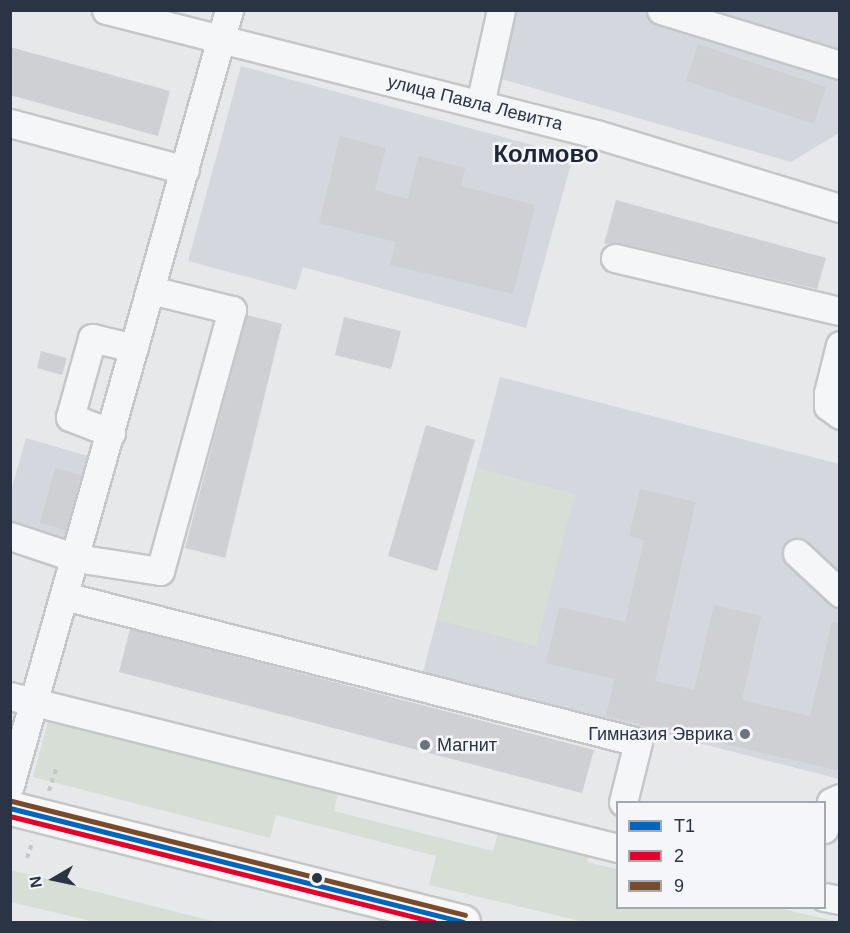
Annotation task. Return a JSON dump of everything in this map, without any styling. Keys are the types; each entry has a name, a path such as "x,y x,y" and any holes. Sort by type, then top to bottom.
{"main road":[{"path":"10,808 463,922"}],"street":[{"name":"улица Павла Левитта","path":"106,10 480,104 840,208"},
{"path":"10,785 22,700 64,596 76,558 229,10"},
{"path":"480,104 501,10"},
{"path":"661,10 840,65"},
{"path":"10,123 185,170"},
{"path":"615,258 840,311"},
{"path":"10,536 76,558 160,571 232,310 151,290"},
{"path":"111,432 70,417 82,372 92,338 134,348"},
{"path":"840,345 828,393 828,406 840,415"},
{"path":"797,553 840,593"},
{"path":"64,596 638,742 623,801"},
{"path":"22,700 616,840"},
{"path":"826,824 831,802 840,798"}],"shaded area":[{"path":"514,11 839,11 839,133 791,162 498,78"},
{"path":"241,66 573,156 526,328 303,267 296,290 188,261"},
{"path":"500,377 839,464 839,779 423,672"},
{"path":"26,438 91,457 67,542 11,525 11,491"},
{"path":"477,468 575,494 536,646 438,620"},
{"path":"50,714 340,785 334,811 493,851 500,826 590,850 587,862 616,869 616,909 782,909 839,922 584,922 429,885 436,856 276,815 270,838 33,777"},
{"path":"10,870 216,922 95,922 11,902"}],"building":[{"path":"698,44 826,87 814,124 686,81"},
{"path":"10,47 170,91 158,136 10,95"},
{"path":"340,136 386,148 375,190 408,199 418,156 465,168 461,186 535,205 513,294 390,265 396,242 319,223"},
{"path":"616,200 826,258 817,289 619,243 604,244"},
{"path":"247,315 282,324 225,558 185,548"},
{"path":"344,317 401,331 391,369 335,355"},
{"path":"41,351 67,358 62,375 37,368"},
{"path":"426,425 475,440 437,571 388,556"},
{"path":"55,468 81,475 66,530 40,523"},
{"path":"640,489 696,502 655,681 694,690 714,605 761,616 742,700 810,716 832,622 840,623 840,771 606,716 614,679 546,663 559,607 625,622 644,540 629,536"},
{"path":"130,629 594,750 582,793 119,672"}],"transit line":[{"name":"9","path":"12,801 465,915"},
{"name":"Т1","path":"10,808 463,922"},
{"name":"2","path":"10,816 434,922"}],"place":[{"name":"Гимназия Эврика","path":"745,734"},
{"name":"Магнит","path":"425,745"}],"district":[{"name":"Колмово","path":"546,154"}]}
